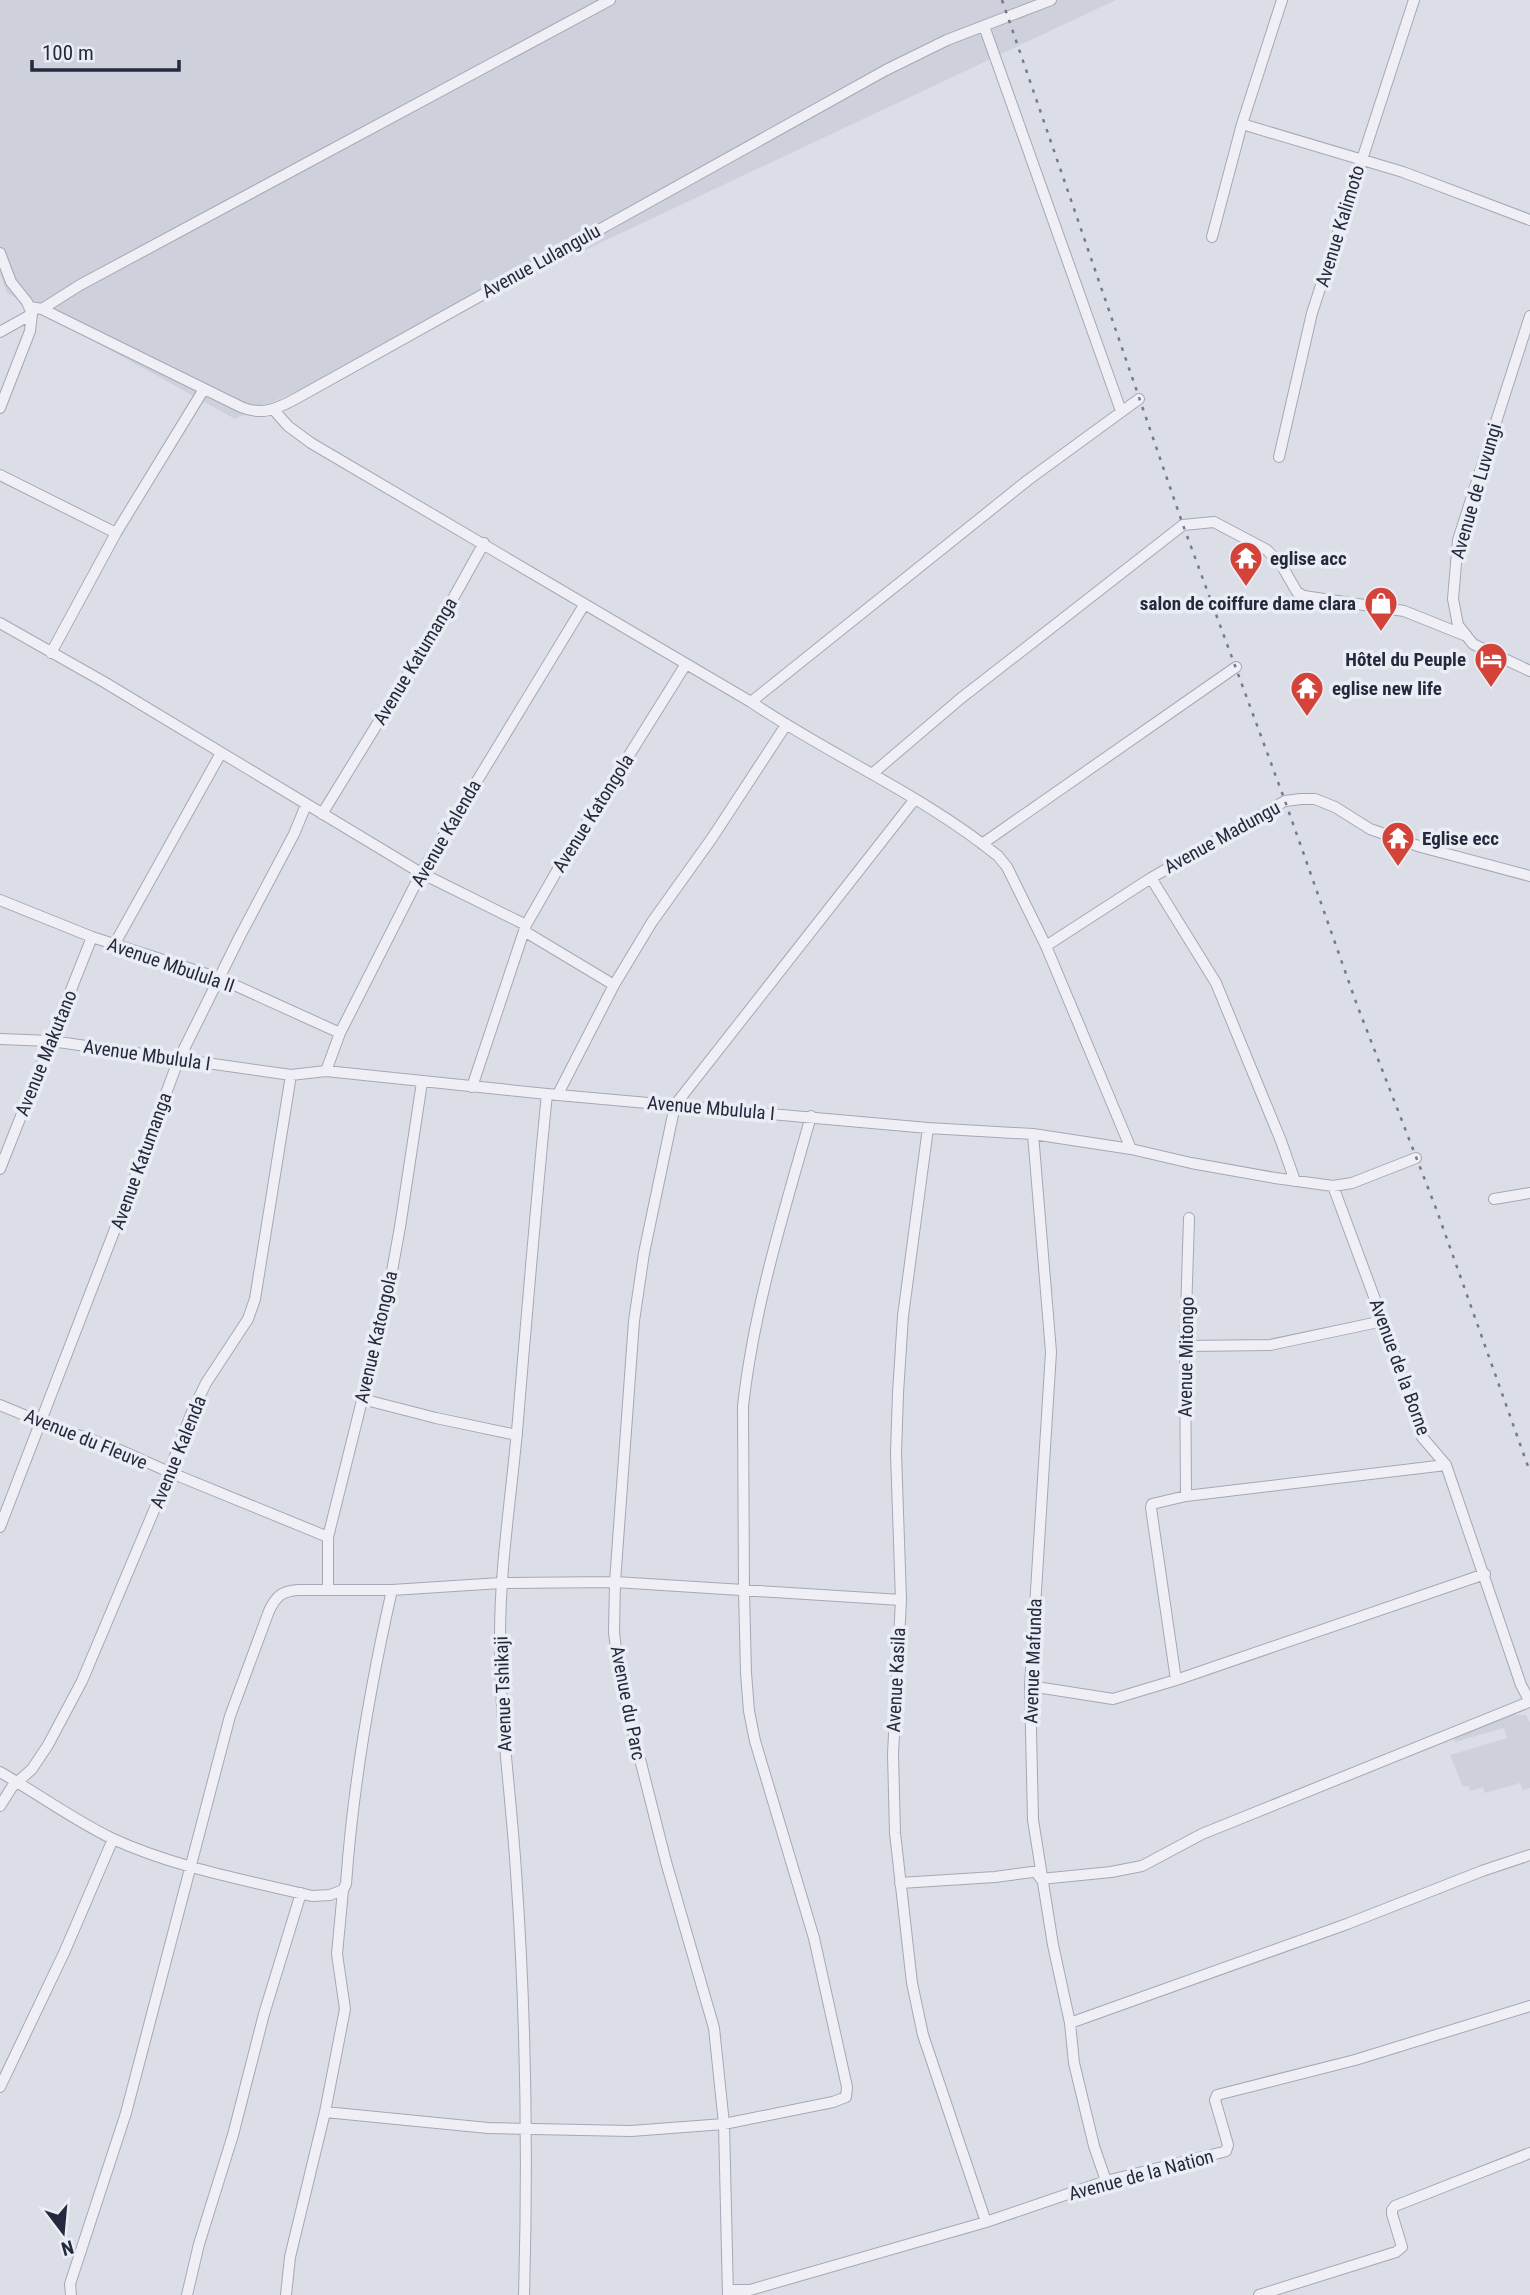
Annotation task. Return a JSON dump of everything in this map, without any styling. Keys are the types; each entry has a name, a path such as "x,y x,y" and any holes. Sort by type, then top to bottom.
{"street":[{"path":"0,332 152,246 610,0"},
{"name":"Avenue Lulangulu","path":"273,409 886,70 947,40 1051,0"},
{"path":"1212,237 1242,124 1282,0"},
{"name":"Avenue Kalimoto","path":"1279,457 1312,313 1414,0"},
{"path":"984,26 1121,411"},
{"path":"1242,124 1403,172 1530,220"},
{"path":"0,253 6,285 35,310 254,412 273,409 288,426 311,443 751,702 786,726 915,799 998,856 1007,867 1046,946 1131,1149"},
{"path":"0,408 30,331 35,310"},
{"name":"Avenue de Luvungi","path":"1464,635 1454,613 1453,599 1458,540 1530,316"},
{"path":"51,653 116,533 204,388"},
{"path":"751,702 1028,480 1139,399"},
{"path":"0,475 116,533"},
{"path":"872,774 960,699 1183,525 1213,522 1259,545 1277,560 1297,592 1304,596 1404,611 1464,635 1473,644 1491,654 1530,671"},
{"name":"Avenue Katumanga","path":"322,814 441,621 484,543"},
{"name":"Avenue Kalenda","path":"326,1071 340,1033 421,873 584,605"},
{"path":"0,624 104,682 421,873 525,928 614,985"},
{"name":"Avenue Katongola","path":"472,1087 525,928 558,869 686,664"},
{"path":"982,844 1236,667"},
{"path":"552,1094 652,922 712,838 786,726"},
{"path":"114,945 221,752"},
{"name":"Avenue Madungu","path":"1046,946 1151,878 1285,801 1307,798 1335,807 1370,829 1530,876"},
{"path":"675,1105 915,799"},
{"name":"Avenue Katumanga","path":"0,1527 178,1060 294,835 306,805"},
{"path":"1151,878 1216,983 1295,1181"},
{"name":"Avenue Mbulula II","path":"0,900 114,945 219,978 340,1033"},
{"name":"Avenue Makutano","path":"0,1169 92,937"},
{"name":"Avenue Mbulula I","path":"0,1039 51,1041 291,1075 326,1071 472,1087 928,1128 1033,1134 1333,1186 1352,1183 1416,1158"},
{"name":"Avenue Kalenda","path":"0,1806 32,1769 48,1745 82,1681 192,1412 206,1383 248,1320 274,1186 291,1075"},
{"name":"Avenue Katongola","path":"327,1590 328,1537 395,1256 422,1082"},
{"name":"Avenue Tshikaji","path":"524,2295 528,2129 516,1871 502,1715 501,1583 517,1435 524,1334 552,1094"},
{"name":"Avenue du Parc","path":"675,1105 644,1254 634,1321 615,1582 614,1632 619,1676 662,1849 714,2028 724,2124 728,2292"},
{"path":"325,2112 488,2128 631,2131 724,2124 833,2102 848,2094 814,1938 755,1741 746,1673 743,1418 747,1367 761,1296 811,1116"},
{"name":"Avenue Kasila","path":"928,1128 903,1316 898,1393 896,1452 901,1600 892,1754 895,1833 912,1983 923,2035 986,2222"},
{"name":"Avenue Mafunda","path":"1033,1134 1051,1352 1030,1686 1033,1820 1041,1880 1070,2022 1074,2063 1094,2146 1106,2182"},
{"name":"Avenue de la Borne","path":"1333,1186 1422,1437 1446,1465 1521,1685 1530,1702"},
{"path":"1494,1199 1530,1193"},
{"name":"Avenue Mitongo","path":"1186,1496 1185,1346 1189,1218"},
{"path":"1185,1346 1270,1345 1383,1321"},
{"path":"362,1399 517,1435"},
{"name":"Avenue du Fleuve","path":"0,1405 122,1451 328,1537"},
{"path":"1176,1681 1151,1508 1154,1503 1186,1496 1446,1465"},
{"path":"1030,1686 1113,1699 1176,1681 1485,1574"},
{"path":"71,2290 126,2113 230,1716 274,1602 281,1594 288,1591 392,1590 501,1583 615,1582 901,1600"},
{"path":"286,2295 290,2257 325,2112 345,2009 337,1954 350,1824 370,1690 392,1590"},
{"path":"901,1883 1032,1872 1036,1872 1041,1880 1142,1866 1202,1834 1530,1702"},
{"path":"0,1772 66,1814 113,1839 191,1866 321,1897 343,1890"},
{"path":"0,2087 64,1953 113,1839"},
{"path":"1070,2022 1347,1924 1530,1855"},
{"path":"187,2295 264,2014 301,1893"},
{"name":"Avenue de la Nation","path":"728,2292 750,2290 986,2222 1106,2182 1226,2151 1228,2144 1215,2100 1217,2095 1355,2060 1530,2006"},
{"path":"1259,2295 1396,2252 1402,2244 1392,2214 1395,2206 1530,2153"}],"shaded area":[{"path":"0,0 1116,0 443,317 401,344 235,419 7,293 0,274"},
{"path":"1504,1715 1526,1715 1530,1723 1530,1788 1523,1790 1520,1783 1485,1793 1483,1787 1470,1791 1468,1786 1463,1787 1450,1755 1507,1738 1504,1728 1455,1742 1454,1737"}],"railway":[{"path":"1002,0 1183,525 1357,1005 1437,1211 1530,1472"}],"place":[{"name":"eglise acc","path":"1246,588"},
{"name":"salon de coiffure dame clara","path":"1381,633"},
{"name":"Hôtel du Peuple","path":"1491,689"},
{"name":"eglise new life","path":"1307,718"},
{"name":"Eglise ecc","path":"1398,868"}]}
